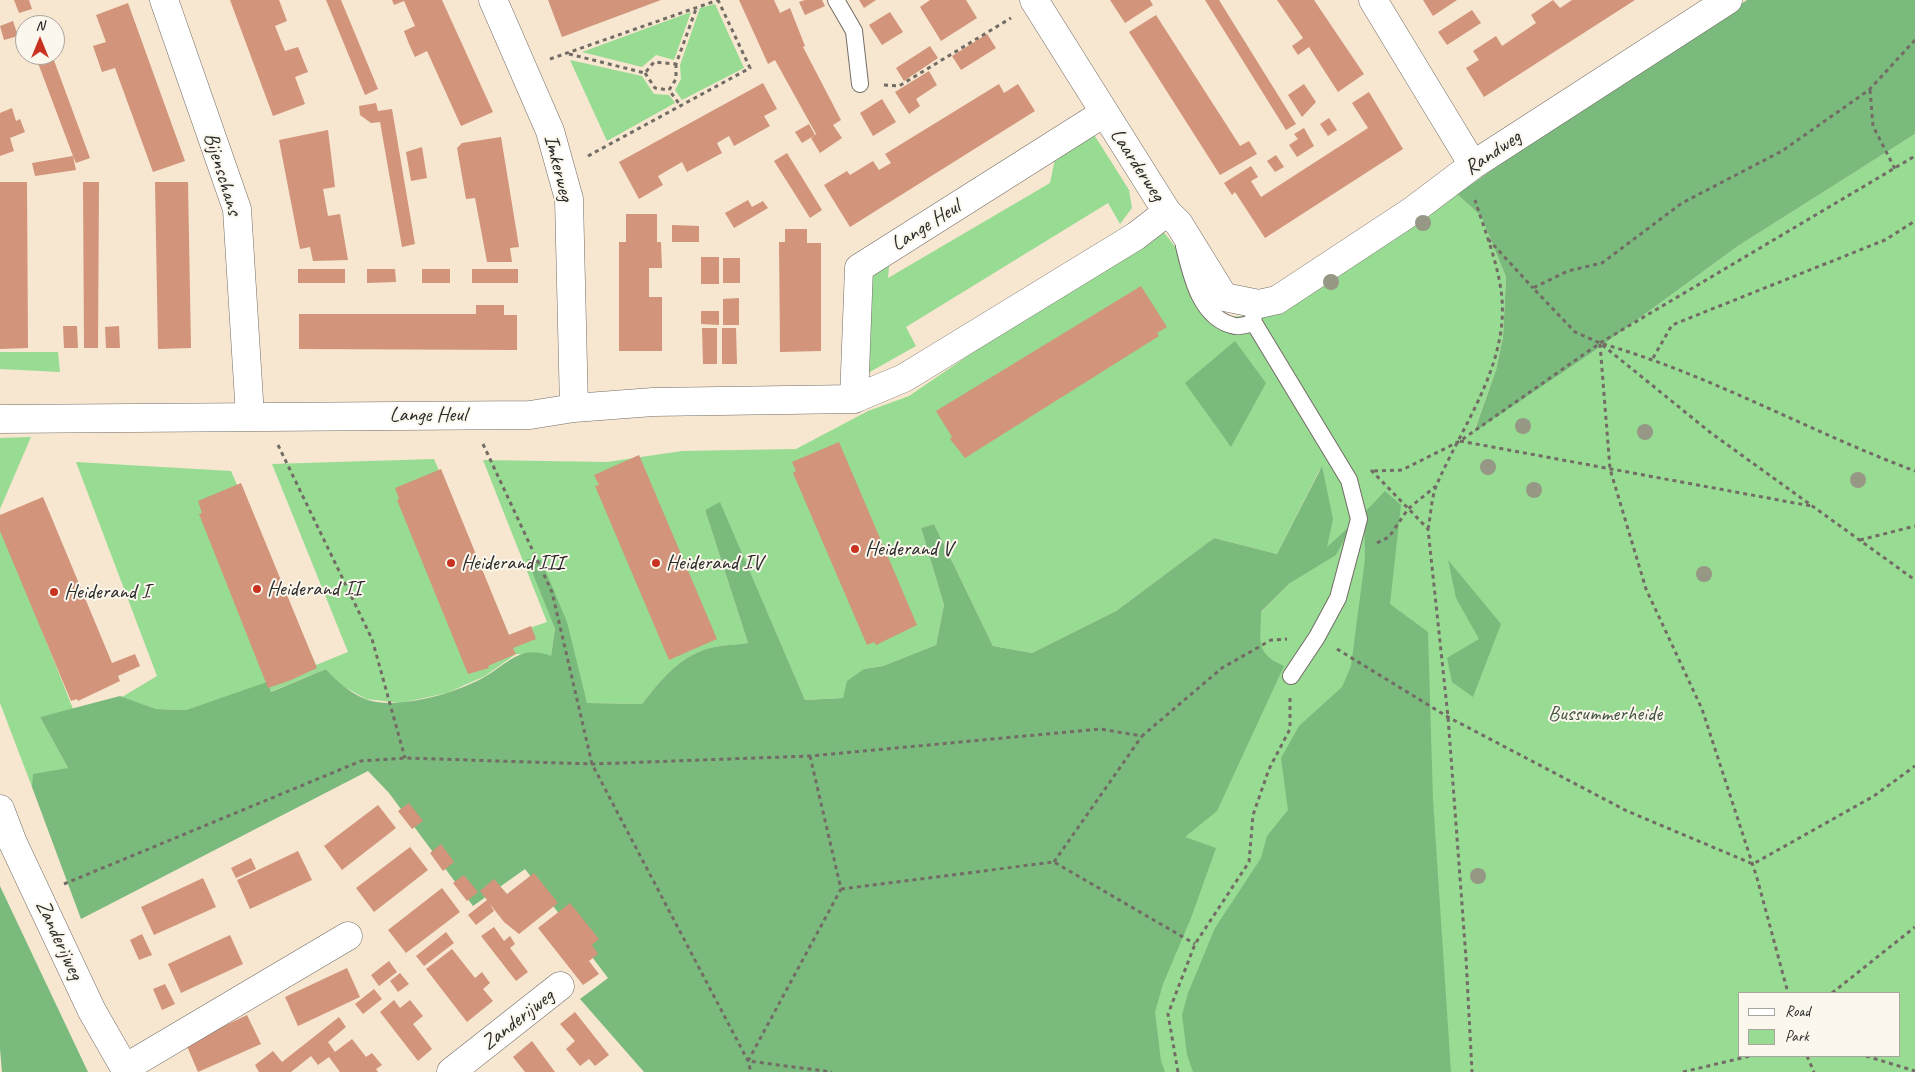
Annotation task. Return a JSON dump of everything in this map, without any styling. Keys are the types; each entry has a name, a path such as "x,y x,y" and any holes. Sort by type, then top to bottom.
{"street":[{"name":"Bijenschans","path":"164,0 237,209 246,379 256,416"},
{"name":"Imkerweg","path":"493,0 550,131 569,199 573,397"},
{"path":"1373,0 1473,165"},
{"name":"Randweg","path":"1254,310 1277,300 1412,211 1473,165 1728,0"},
{"name":"Laarderweg","path":"1035,1 1104,114 1224,297 1254,310"},
{"name":"Lange Heul","path":"854,399 860,268 1104,114"},
{"name":"Lange Heul","path":"0,419 530,415 573,397 653,402 854,399 904,378 1136,236 1173,218"},
{"name":"Zanderijweg","path":"0,809 13,843 92,1010 126,1070 348,936"},
{"name":"Zanderijweg","path":"451,1072 560,986"}],"lane":[{"path":"836,0 854,31 860,84"},
{"path":"1254,310 1349,480 1359,519 1338,598 1317,637 1291,676"}],"path":[{"path":"524,69 718,0 750,68 561,170"},
{"path":"860,84 899,86 1035,1"},
{"path":"669,90 676,79 676,64 696,8"},
{"path":"1533,288 1568,271 1602,263 1682,203 1782,151 1870,90 1915,40"},
{"path":"567,53 645,73 655,88 669,90 680,105"},
{"path":"645,73 654,62 676,64"},
{"path":"1870,90 1872,126 1895,169"},
{"path":"1428,529 1373,472 1402,470 1460,441 1600,343 1915,156"},
{"path":"1472,1072 1466,958 1448,717 1428,529 1436,486 1480,398 1496,357 1502,321 1500,285 1472,191 1473,165"},
{"path":"1653,358 1672,326 1885,240 1915,221"},
{"path":"1487,238 1575,332 1600,343 1653,358 1867,453 1915,472"},
{"path":"1600,343 1610,470 1646,589 1702,709 1753,864 1788,992"},
{"path":"1600,343 1711,434 1915,580"},
{"path":"469,415 552,592 592,764 748,1061 750,1072"},
{"path":"256,416 372,639 405,758"},
{"path":"1460,441 1812,506"},
{"path":"1350,557 1389,537 1408,508 1436,486"},
{"path":"1860,540 1915,526"},
{"path":"1054,862 1142,736 1230,663 1271,640 1317,637 1448,717 1627,811 1753,864"},
{"path":"1178,1072 1168,1014 1195,944 1249,862 1253,815 1269,769 1290,729 1291,676"},
{"path":"66,883 361,761 405,758 592,764 810,756 1100,729 1142,736"},
{"path":"748,1061 841,889 810,756"},
{"path":"1753,864 1874,796 1915,766"},
{"path":"841,889 1054,862 1195,944"},
{"path":"1833,992 1915,927"},
{"path":"1683,1072 1746,1057"},
{"path":"1807,1057 1814,1072"},
{"path":"1869,1057 1915,1071"},
{"path":"748,1061 832,1072"}],"green space":[{"path":"1747,0 1915,0 1915,134 1738,246 1593,352 1474,432 1496,370 1503,337 1506,277 1481,216 1457,194 1635,72"},
{"path":"715,4 744,68 682,100 675,90 681,79 680,65 700,8"},
{"path":"691,12 674,60 656,55 642,67 582,52"},
{"path":"570,60 642,76 654,94 669,95 675,103 607,141"},
{"path":"1093,133 1129,190 1132,208 1120,224 1108,203 906,327 916,346 868,373 865,285 875,267 890,256 888,278 1050,183 1056,154"},
{"name":"Bussummerheide","path":"1915,134 1915,1072 700,1072 1242,632 1290,583 1321,467 1277,554 1214,538 1116,611 1032,653 993,646 934,524 921,528 944,605 936,645 883,666 864,669 843,698 805,700 720,503 705,510 748,643 711,648 696,653 670,672 642,704 587,703 528,559 555,629 551,656 516,654 485,676 447,693 401,703 366,699 339,684 326,669 270,692 266,683 186,710 156,709 122,697 157,676 76,462 231,471 316,665 348,652 272,464 434,459 509,635 547,622 483,460 607,462 682,451 796,449 868,411 909,396 1126,248 1162,230 1192,268 1221,317 1272,315 1457,194 1481,216 1506,277 1503,337 1496,370 1474,431 1593,352 1738,246"},
{"path":"1235,341 1266,383 1231,447 1185,383"},
{"path":"0,352 58,352 60,372 0,369"},
{"path":"31,437 0,509 0,438"},
{"path":"1322,466 1333,519 1327,547 1350,526 1350,529 1336,555 1290,583 1261,612 1261,645 1268,656 1284,666 1217,811 1185,837 1216,848 1191,918 1163,984 1155,1012 1161,1061 1165,1072 644,1072 580,999 608,978 525,869 473,906 389,793 368,771 81,919 32,787 33,774 68,768 40,717 120,696 156,709 186,710 267,682 271,692 326,669 344,686 365,699 393,703 427,698 460,688 486,676 523,654 532,652 551,656 555,629 527,559 541,560 567,622 587,703 642,704 670,672 696,653 711,648 748,643 705,510 720,502 805,700 843,698 847,681 864,669 883,666 936,645 944,605 921,528 934,524 993,646 1032,653 1116,611 1214,538 1277,554"},
{"path":"1385,491 1401,505 1390,604 1428,632 1433,800 1451,1072 1193,1072 1187,1055 1182,1015 1188,993 1215,928 1261,858 1267,836 1288,810 1281,758 1299,726 1342,687 1351,666 1365,559 1364,513"},
{"path":"0,524 73,709 40,717 68,768 32,787 0,703"},
{"path":"1448,560 1501,624 1473,697 1452,682 1447,658 1479,639 1456,598"},
{"path":"0,886 88,1072 2,1072 0,1049"}],"building":[{"path":"14,0 29,0 32,9 19,13"},
{"path":"230,0 279,0 287,21 275,26 285,51 298,47 308,72 295,77 305,104 273,116"},
{"path":"326,0 341,0 378,89 365,95"},
{"path":"392,0 442,0 493,112 461,126 427,51 415,57 409,44 404,31 415,26 404,1 394,5"},
{"path":"548,0 661,0 562,37"},
{"path":"739,0 774,0 780,13 790,8 805,46 803,47 841,120 833,125 842,138 820,153 811,138 819,132 816,134 775,60 768,64"},
{"path":"822,0 825,6 805,15 799,2"},
{"path":"859,0 876,0 864,8"},
{"path":"930,0 966,0 977,18 941,41 920,7"},
{"path":"1110,0 1150,0 1153,5 1125,23"},
{"path":"1205,0 1219,0 1296,124 1286,130"},
{"path":"1277,0 1314,0 1364,74 1338,92 1309,47 1298,55 1292,46 1303,38"},
{"path":"1423,0 1457,0 1433,16"},
{"path":"1553,0 1560,8 1572,0 1635,0 1484,97 1466,68 1479,60 1473,51 1496,36 1502,46 1536,23 1531,15"},
{"path":"128,3 185,161 153,172 115,68 102,72 93,46 106,42 96,15"},
{"path":"1472,10 1481,23 1447,45 1438,32"},
{"path":"890,12 903,32 882,45 869,25"},
{"path":"1156,15 1240,146 1249,141 1257,154 1220,175 1129,32"},
{"path":"13,21 15,37 4,40 0,26"},
{"path":"987,34 996,48 961,70 952,56"},
{"path":"930,46 938,58 904,81 896,68"},
{"path":"39,65 56,65 90,158 76,163"},
{"path":"929,71 937,85 916,99 920,106 909,114 895,92"},
{"path":"763,83 777,109 764,116 770,126 734,146 729,136 717,143 722,153 687,172 682,162 658,176 663,185 639,199 619,162"},
{"path":"999,84 1004,93 1018,84 1035,111 850,227 824,185 847,171 850,175 873,161 879,170 891,163 885,154"},
{"path":"1304,84 1316,102 1302,117 1288,95"},
{"path":"1369,92 1403,149 1265,238 1235,192 1232,195 1224,183 1251,166 1258,177 1251,181 1261,197 1368,128 1352,103"},
{"path":"882,99 896,122 873,136 860,113"},
{"path":"376,103 378,111 392,109 415,244 402,247 380,122 371,123 360,115 359,106"},
{"path":"12,108 16,121 20,119 25,132 10,138 14,151 0,156 0,113"},
{"path":"1329,118 1337,130 1328,136 1320,124"},
{"path":"809,124 815,135 802,143 795,132"},
{"path":"1304,128 1314,146 1297,157 1289,145 1298,139 1294,134"},
{"path":"328,130 335,187 323,189 328,216 340,214 348,260 313,261 310,247 300,249 279,140"},
{"path":"501,137 519,247 510,248 512,262 487,262 475,198 466,199 457,148 462,143"},
{"path":"422,147 427,178 411,181 406,152"},
{"path":"787,153 822,210 810,218 774,161"},
{"path":"1276,155 1284,167 1275,172 1267,161"},
{"path":"73,156 76,170 35,176 32,163"},
{"path":"0,182 27,182 28,348 0,349"},
{"path":"83,182 99,182 98,348 84,348"},
{"path":"155,182 188,182 191,348 158,349"},
{"path":"748,200 752,207 763,201 768,208 734,228 725,213"},
{"path":"626,214 657,214 657,242 661,242 662,268 649,268 649,297 662,297 662,351 619,351 619,242 626,242"},
{"path":"672,225 699,226 699,242 672,242"},
{"path":"785,229 807,229 807,243 821,243 821,351 780,352 779,242 785,242"},
{"path":"701,257 719,257 719,284 701,284"},
{"path":"723,258 740,258 740,283 723,283"},
{"path":"298,269 345,269 345,283 298,283"},
{"path":"367,269 395,269 396,282 367,283"},
{"path":"422,269 450,269 450,283 422,283"},
{"path":"472,269 518,269 518,283 472,283"},
{"path":"1141,286 1167,327 1157,333 1159,336 965,458 950,439 952,437 936,411"},
{"path":"739,298 739,325 723,325 723,299"},
{"path":"476,305 504,305 504,315 517,315 517,350 299,349 299,314 476,314"},
{"path":"701,311 719,311 719,325 701,324"},
{"path":"63,326 77,326 78,348 64,348"},
{"path":"119,326 120,348 106,348 105,327"},
{"path":"702,328 717,328 717,364 703,364"},
{"path":"722,328 736,328 737,364 722,364"},
{"name":"Heiderand V","path":"839,442 917,625 876,645 874,642 867,645 793,473 796,471 792,462"},
{"name":"Heiderand IV","path":"639,455 717,639 669,660 595,486 599,485 594,475"},
{"name":"Heiderand III","path":"441,469 509,635 531,626 536,639 513,648 516,654 488,666 489,668 468,674 397,500 399,499 395,488"},
{"name":"Heiderand II","path":"241,483 317,668 268,688 199,514 202,513 198,501"},
{"name":"Heiderand I","path":"43,497 112,663 135,654 140,666 118,676 120,681 78,701 77,699 71,701 0,531 0,515"},
{"path":"409,803 423,821 412,829 398,811"},
{"path":"378,805 396,828 342,870 324,846"},
{"path":"441,844 454,862 443,871 430,853"},
{"path":"410,847 428,870 374,912 356,888"},
{"path":"298,851 312,880 250,909 237,880"},
{"path":"251,858 256,869 236,878 231,868"},
{"path":"534,873 558,903 519,934 504,922 489,903 494,911 476,925 468,915 487,900 480,891 494,879 507,894"},
{"path":"464,875 478,892 467,901 453,883"},
{"path":"203,878 216,907 154,935 141,907"},
{"path":"442,888 460,912 406,953 388,930"},
{"path":"570,903 599,939 592,945 598,954 589,961 599,974 583,985 538,928"},
{"path":"494,927 504,941 510,936 515,944 510,948 528,972 516,981 481,936"},
{"path":"446,932 454,943 424,966 416,956"},
{"path":"142,934 152,955 139,960 130,940"},
{"path":"230,935 243,964 181,993 168,964"},
{"path":"452,949 475,978 482,972 490,983 483,989 493,1001 467,1022 426,969"},
{"path":"389,961 397,972 379,986 371,975"},
{"path":"347,968 360,997 298,1026 285,997"},
{"path":"400,973 409,984 398,992 390,981"},
{"path":"165,984 175,1004 162,1010 153,989"},
{"path":"374,989 382,999 363,1014 355,1004"},
{"path":"394,1000 400,1008 410,1000 423,1016 413,1024 432,1049 418,1061 380,1012"},
{"path":"575,1012 609,1055 595,1066 589,1059 580,1066 566,1049 575,1041 560,1024"},
{"path":"247,1015 261,1044 198,1072 186,1044"},
{"path":"339,1017 346,1027 328,1042 335,1052 352,1039 366,1057 372,1053 382,1065 376,1069 378,1072 340,1072 329,1057 318,1065 311,1056 291,1072 259,1072 255,1065 273,1051 282,1062"},
{"path":"532,1041 555,1072 525,1072 513,1057"}],"place":[{"name":"Heiderand V","path":"855,549"},
{"name":"Heiderand III","path":"451,563"},
{"name":"Heiderand IV","path":"656,563"},
{"name":"Heiderand II","path":"257,589"},
{"name":"Heiderand I","path":"54,592"}]}
